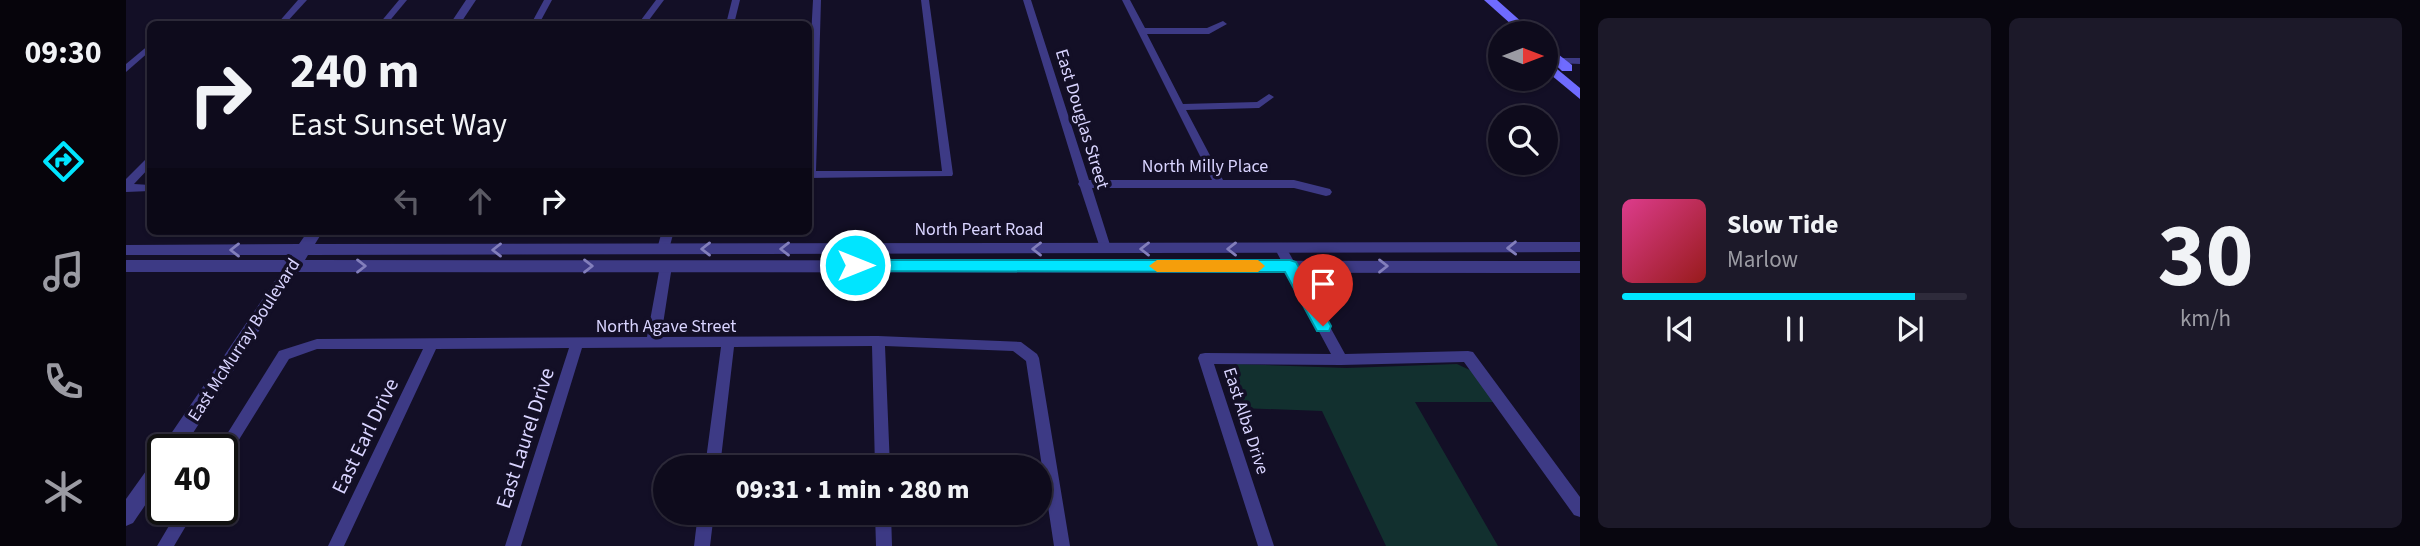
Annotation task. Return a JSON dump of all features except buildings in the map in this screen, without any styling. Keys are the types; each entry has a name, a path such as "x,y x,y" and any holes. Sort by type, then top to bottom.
{"main road":[{"path":"1475,0 1499,21"},
{"path":"1490,0 1514,21"},
{"path":"1558,66 1580,79"},
{"path":"1558,69 1580,95"}],"street":[{"path":"284,21 303,0"},
{"path":"385,21 402,0"},
{"path":"457,21 471,0"},
{"path":"538,21 548,0"},
{"path":"644,21 660,0"},
{"path":"731,21 736,0"},
{"path":"812,93 817,0"},
{"path":"812,175 948,174 925,0"},
{"name":"East Douglas Street","path":"1027,0 1105,248"},
{"path":"1126,0 1219,184"},
{"path":"1142,32 1209,31 1223,24"},
{"path":"126,69 147,50"},
{"path":"1558,62 1580,61"},
{"path":"1180,107 1259,105 1269,97"},
{"path":"126,187 147,164"},
{"name":"North Milly Place","path":"1083,184 1294,184 1326,192"},
{"path":"126,187 147,188"},
{"name":"East McMurray Boulevard","path":"182,434 313,235"},
{"path":"663,249 667,235"},
{"name":"North Peart Road","path":"126,266 298,258 663,249 1580,247"},
{"path":"1281,249 1341,360 1468,356 1580,510"},
{"name":"North Peart Road","path":"126,250 298,258 666,266 1580,267"},
{"path":"653,343 666,266"},
{"path":"878,341 882,455"},
{"name":"North Agave Street","path":"235,434 284,355 317,344 878,341 1016,346 1031,358 1062,546"},
{"name":"East Earl Drive","path":"336,546 432,343"},
{"name":"East Laurel Drive","path":"513,546 578,343"},
{"path":"714,455 728,343"},
{"name":"East Alba Drive","path":"1266,546 1205,358 1341,360"},
{"path":"126,516 147,486"},
{"path":"165,546 178,525"},
{"path":"702,546 705,525"},
{"path":"883,525 884,546"}],"green space":[{"path":"1235,364 1346,368 1457,364 1474,372 1493,402 1415,402 1498,546 1386,546 1322,411 1240,408 1227,372 1229,366"}],"slow traffic":[{"path":"1157,266 1258,266"}],"route":[{"path":"855,265 1290,266 1323,326"}]}
